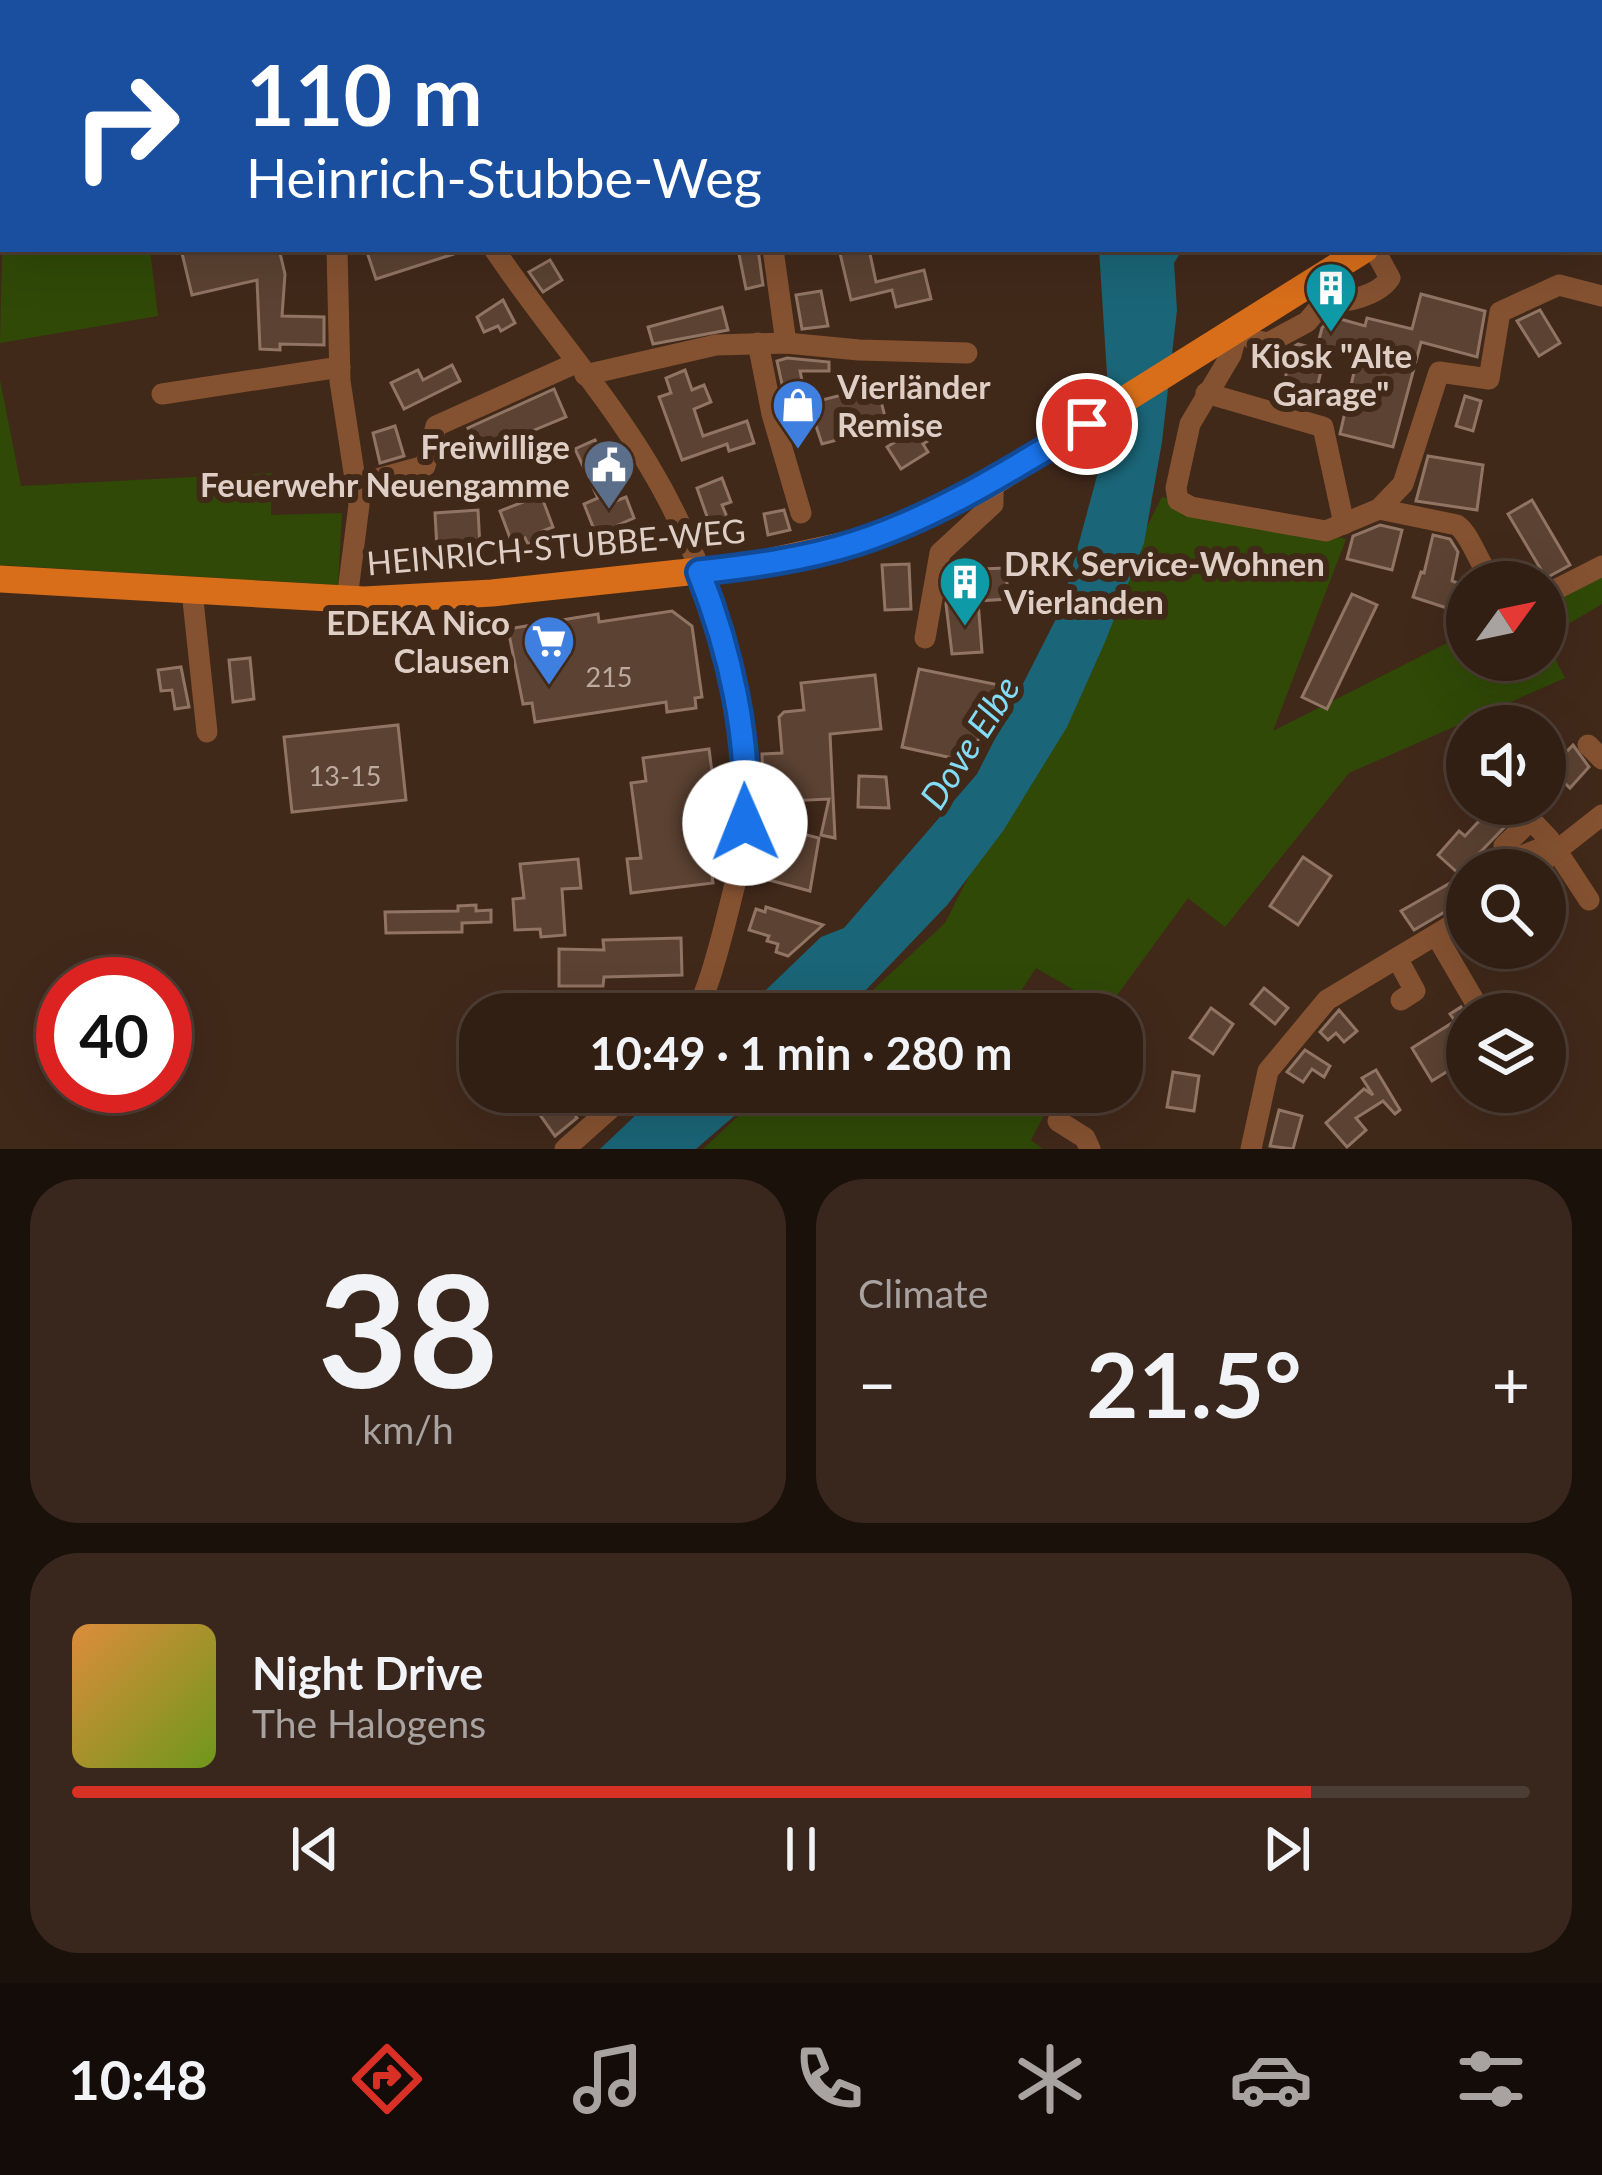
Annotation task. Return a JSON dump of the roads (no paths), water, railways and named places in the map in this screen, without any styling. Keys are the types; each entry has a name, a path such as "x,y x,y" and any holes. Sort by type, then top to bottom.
{"main road":[{"name":"HEINRICH-STUBBE-WEG","path":"0,579 347,599 452,596 699,572 856,543 993,482 1240,328 1318,292 1366,252"}],"street":[{"path":"337,252 340,367 359,505 347,599"},
{"path":"496,252 650,466 672,506 699,572 735,694 747,793 733,896 705,993"},
{"path":"773,252 786,343"},
{"path":"1318,292 1351,300 1389,283 1372,252"},
{"path":"1240,328 1231,355 1190,424 1176,488 1178,500 1191,507 1326,531 1379,509 1402,484 1438,372 1489,379 1501,312 1558,285 1602,296"},
{"path":"758,343 772,414 801,513"},
{"path":"355,485 424,466 436,426 580,369 716,344 967,353"},
{"path":"162,394 340,367"},
{"path":"1206,393 1323,427 1344,524"},
{"path":"925,638 940,553 993,504 993,482"},
{"path":"1379,509 1457,525 1466,531 1478,561"},
{"path":"1566,584 1602,566"},
{"path":"192,591 207,732"},
{"path":"1589,900 1554,848 1602,815"},
{"path":"1251,1149 1268,1071 1327,1000 1446,929"},
{"path":"1436,935 1470,993"},
{"path":"1397,958 1415,992 1401,1000"},
{"path":"565,1149 605,1113"},
{"path":"1058,1121 1085,1138 1090,1149"}],"water":[{"path":"1099,252 1181,252 1174,263 1177,310 1162,442 1144,543 1067,727 1003,831 948,904 863,993 763,993 821,937 844,928 977,774 1061,609 1104,450 1108,390"},
{"path":"638,1113 738,1113 696,1149 600,1149"}],"place":[{"name":"Kiosk \"Alte Garage\"","path":"1331,334"},
{"name":"Vierländer Remise","path":"798,451"},
{"name":"Freiwillige Feuerwehr Neuengamme","path":"609,511"},
{"name":"DRK Service-Wohnen Vierlanden","path":"965,628"},
{"name":"EDEKA Nico Clausen","path":"549,687"}],"water label":[{"name":"Dove Elbe","path":"969,742"}]}
